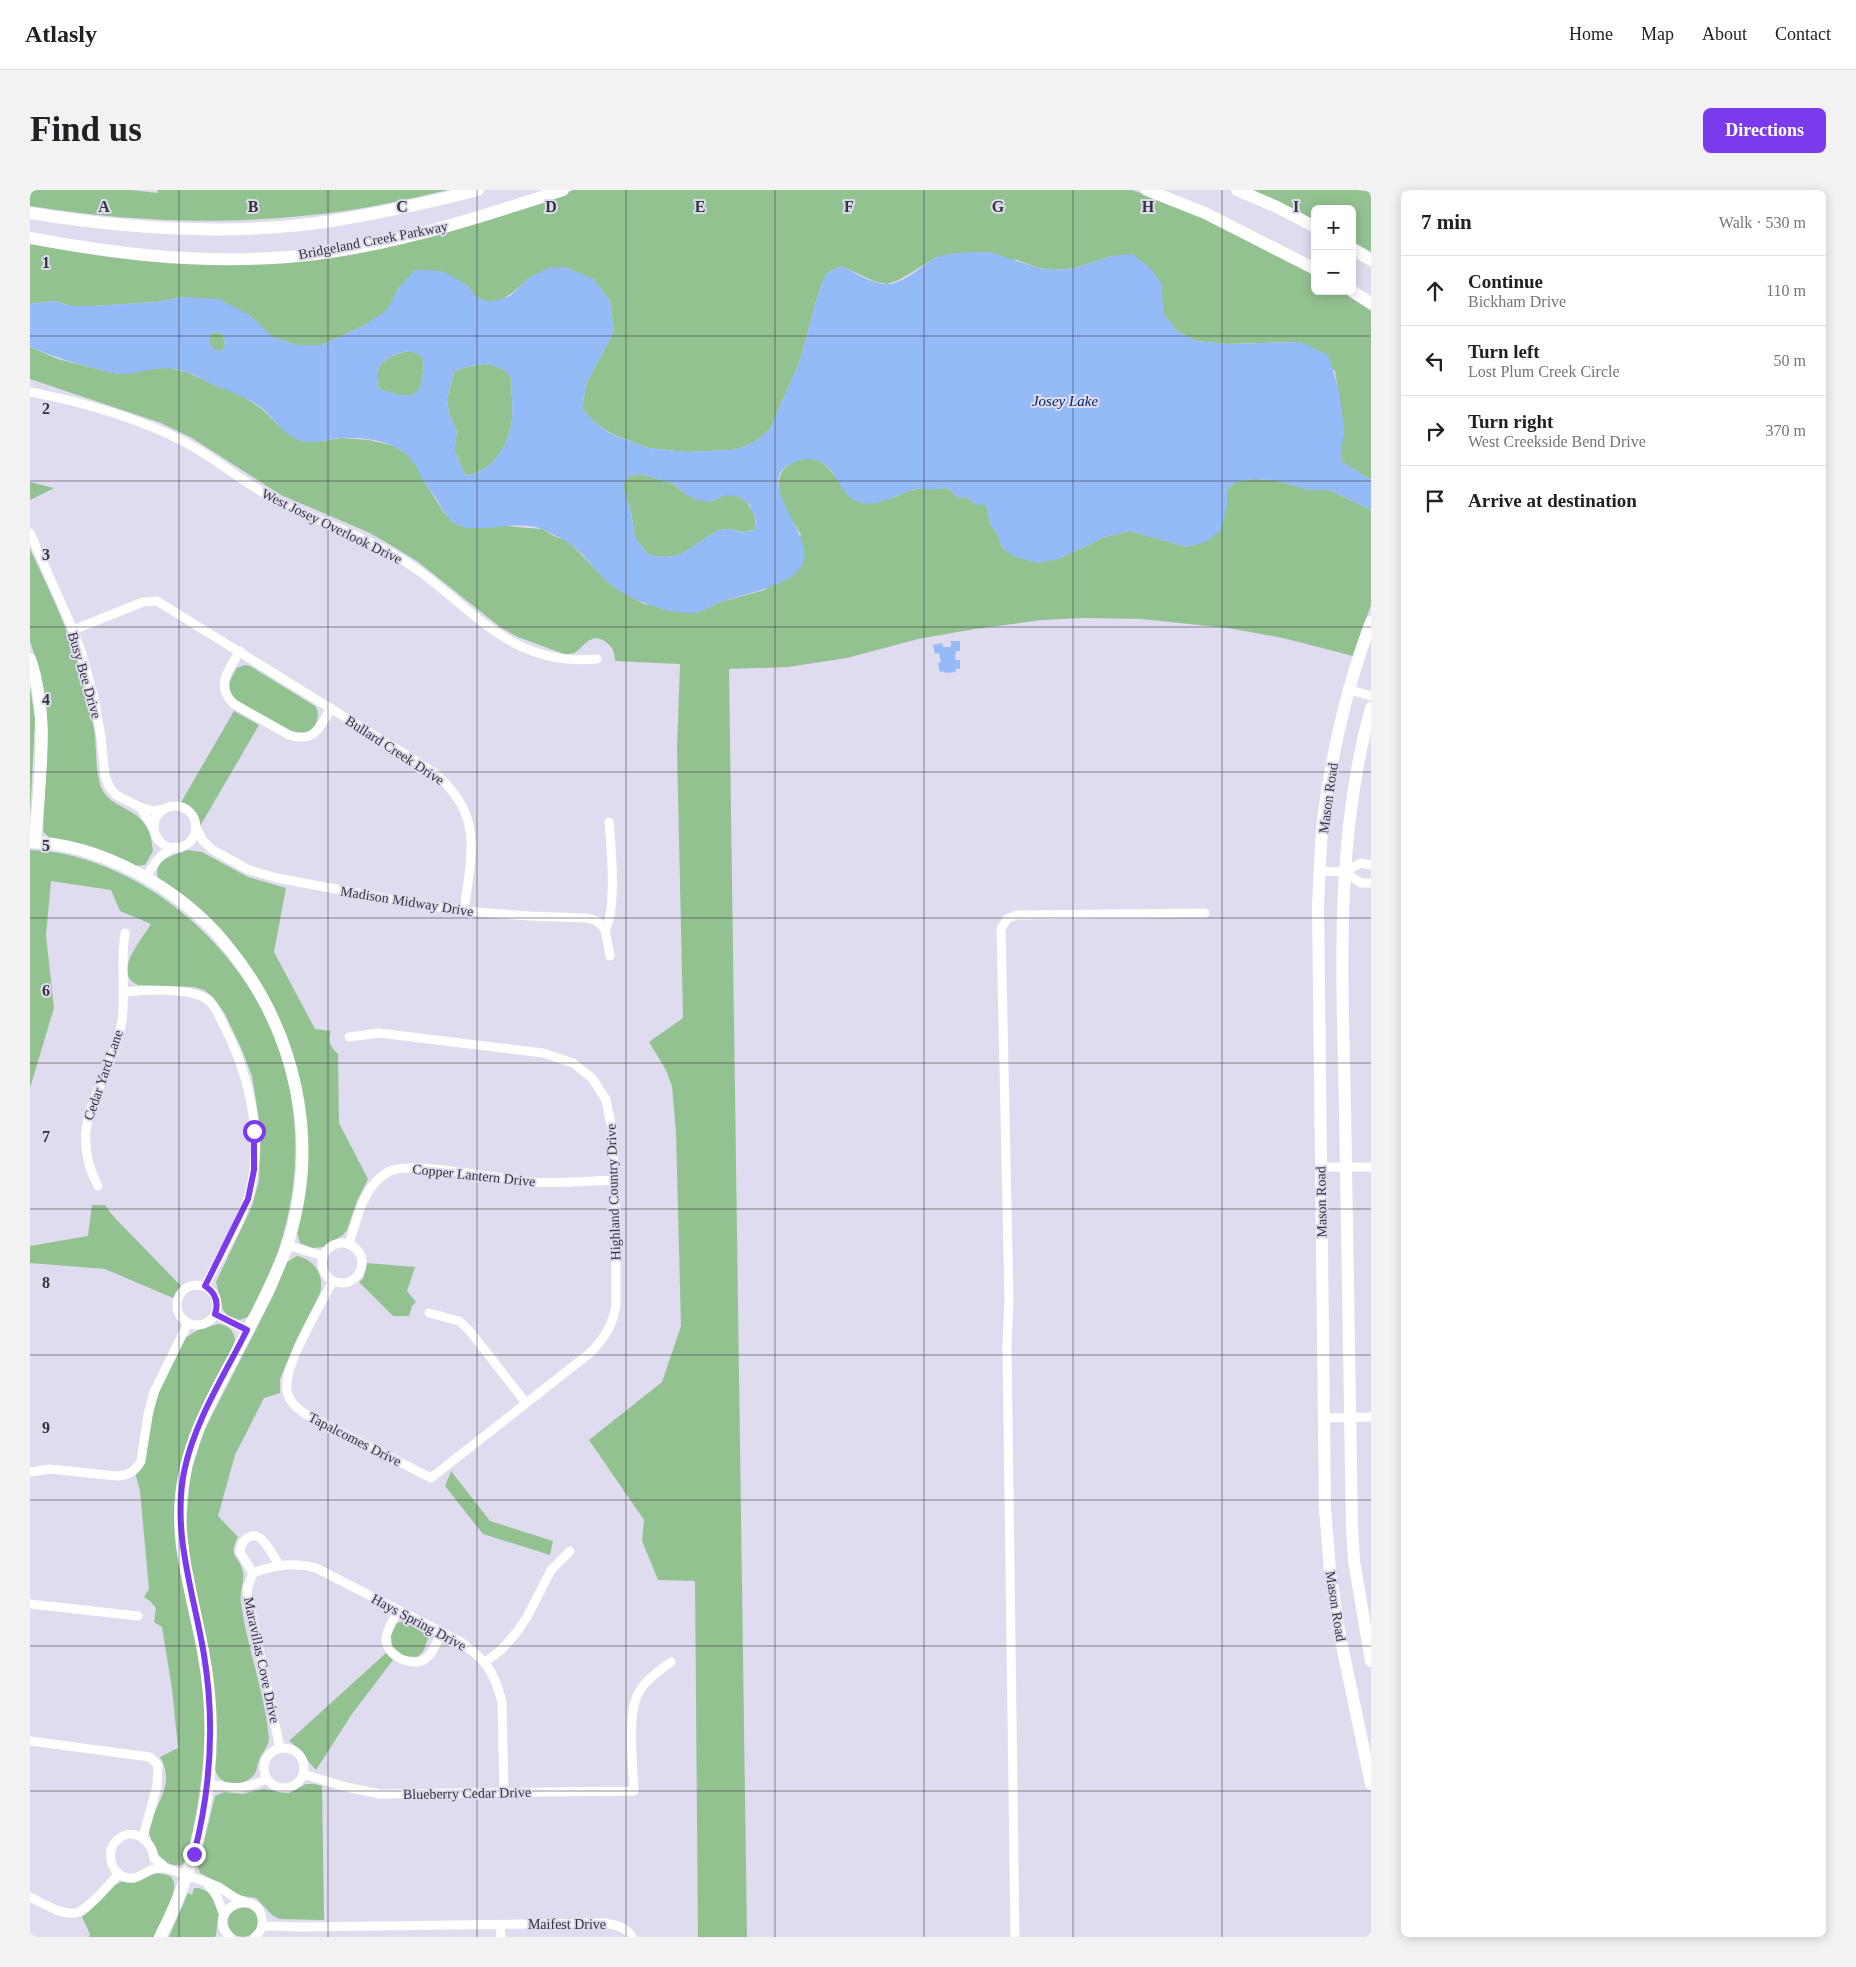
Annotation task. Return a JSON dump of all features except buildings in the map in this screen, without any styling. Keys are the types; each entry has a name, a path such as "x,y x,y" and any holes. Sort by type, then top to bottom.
{"main road":[{"name":"Bridgeland Creek Parkway","path":"30,213 114,225 221,230 324,222 384,212 478,190"},
{"name":"Bridgeland Creek Parkway","path":"30,238 110,252 171,258 272,258 329,252 445,227 563,190"},
{"path":"1147,190 1205,213 1311,267"},
{"path":"1237,190 1311,225"},
{"path":"1354,250 1371,260"},
{"path":"1356,294 1371,303"},
{"name":"Mason Road","path":"1371,622 1339,728 1324,813 1318,904 1325,1508 1330,1570 1339,1631 1370,1766 1371,1784"},
{"path":"30,659 39,693 41,722 32,842 63,846 92,854 146,878 192,910 216,933 255,982 272,1013 287,1051 296,1086 300,1116 302,1152 295,1216 287,1246 274,1278 202,1419 184,1472 180,1533 204,1654 211,1729 208,1784 200,1830 187,1876 171,1916 160,1937"},
{"name":"Mason Road","path":"1371,708 1355,779 1344,872 1346,1167 1354,1561 1371,1661"}],"street":[{"name":"West Josey Overlook Drive","path":"30,392 74,401 115,414 182,441 206,454 257,490 281,503 346,530 393,554 434,583 481,623 514,643 563,660 597,659"},
{"name":"Busy Bee Drive","path":"30,533 73,630 95,705 106,780 116,794 140,807 154,811 166,808"},
{"name":"Bullard Creek Drive","path":"73,630 143,602 157,601 432,771 456,793 469,819 471,833 469,872 464,911"},
{"name":"Bullard Creek Drive","path":"240,652 226,675 224,682 227,698 234,704 289,735 298,738 314,734 331,708"},
{"path":"1350,690 1371,696"},
{"name":"Busy Bee Drive","path":"140,807 155,832"},
{"path":"146,878 155,861 169,850 179,847 192,838 195,825 190,813 185,809 179,807 166,808 156,817 155,861"},
{"path":"609,822 611,909 605,929 610,956"},
{"name":"Madison Midway Drive","path":"195,825 203,841 213,850"},
{"path":"155,832 164,844 179,847"},
{"name":"Madison Midway Drive","path":"179,847 198,845 213,850 249,870 269,876 399,901 464,911 504,915 587,918 597,921 605,929"},
{"path":"1344,872 1361,863 1371,865"},
{"path":"1320,870 1344,872 1361,883 1371,883"},
{"path":"1015,1937 1007,1346 1009,1299 1001,929 1007,918 1016,915 1205,913"},
{"name":"Cedar Yard Lane","path":"98,1186 90,1171 86,1154 86,1126 91,1108 118,1039 122,1021 122,953 125,933"},
{"path":"123,992 154,991 192,994 202,996 209,1001 236,1052 249,1092 254,1131 252,1183 241,1215 205,1286"},
{"name":"Highland Country Drive","path":"349,1037 379,1033 543,1053 573,1063 592,1078 606,1100 612,1129 616,1305 614,1318 601,1342 590,1353 431,1478"},
{"path":"1321,1167 1371,1167"},
{"name":"Copper Lantern Drive","path":"349,1244 364,1200 380,1177 390,1171 416,1168 530,1182 614,1180"},
{"path":"336,1243 349,1244 359,1251 362,1259 359,1275 352,1281 344,1283 333,1281 323,1271 321,1262 323,1256 328,1247 336,1243"},
{"path":"287,1246 323,1256"},
{"name":"Tapalcomes Drive","path":"333,1281 288,1373 287,1390 290,1399 305,1414 431,1478"},
{"path":"197,1284 205,1286 211,1290 217,1301 215,1314 210,1321 203,1324 195,1326 188,1323 181,1319 177,1312 178,1296 189,1286 197,1284"},
{"path":"429,1313 459,1321 470,1330 526,1403"},
{"path":"215,1314 247,1330"},
{"path":"30,1472 50,1469 125,1476 138,1468 154,1392 188,1323"},
{"path":"1324,1418 1371,1417"},
{"path":"253,1573 240,1552 243,1542 250,1536 262,1537 280,1566"},
{"path":"485,1662 501,1650 517,1632 527,1618 551,1570 570,1551"},
{"name":"Hays Spring Drive","path":"253,1573 263,1569 295,1564 316,1568 459,1641 485,1662 499,1690 502,1702 504,1793"},
{"name":"Maravillas Cove Drive","path":"253,1573 247,1589 248,1597 280,1748"},
{"path":"30,1604 138,1616"},
{"path":"398,1610 387,1634 386,1642 389,1650 406,1661 416,1663 423,1661 429,1656 442,1632"},
{"name":"Blueberry Cedar Drive","path":"304,1774 346,1787 380,1794 634,1791 633,1707 637,1694 648,1680 671,1662"},
{"path":"30,1741 150,1757 158,1765 157,1786 143,1838"},
{"path":"280,1748 294,1750 301,1756 304,1764 304,1774 294,1786 286,1789 277,1788 266,1779 263,1768 265,1759 270,1752 280,1748"},
{"path":"208,1784 243,1788 266,1779"},
{"path":"164,1868 150,1870 138,1877 131,1878 119,1874 114,1868 110,1854 116,1841 129,1835 143,1838 152,1846 154,1859 162,1864 164,1868 217,1886 232,1897 257,1909 262,1916 262,1926 259,1934 255,1937"},
{"path":"30,1897 62,1912 74,1913 84,1909 119,1874"},
{"path":"207,1883 217,1897 224,1915 224,1927 230,1937"},
{"path":"224,1915 228,1908 245,1902"},
{"name":"Maifest Drive","path":"262,1926 500,1925 606,1922 619,1926 631,1935"},
{"path":"500,1925 501,1937"},
{"path":"357,1926 357,1937"}],"green space":[{"path":"30,190 130,190 158,193 158,190 448,190 370,207 305,216 265,219 187,220 108,216 30,206"},
{"path":"574,190 1132,190 1156,198 1225,228 1311,272 1311,295 1347,295 1371,311 1371,480 1342,462 1340,450 1344,432 1335,371 1300,342 1227,344 1196,341 1177,331 1163,313 1161,284 1112,256 1076,268 1055,270 1038,268 1017,260 937,257 899,280 887,284 876,282 841,266 826,274 818,294 800,361 770,429 758,440 732,450 686,452 648,448 612,434 594,422 582,409 586,384 614,332 610,300 593,279 530,277 506,297 491,302 476,297 467,285 400,286 387,311 363,326 322,345 297,345 272,337 248,314 183,297 157,302 93,306 72,306 54,301 30,304 30,243 269,260 510,212"},
{"path":"1253,190 1357,190 1371,192 1371,252 1356,243 1356,205 1311,205 1311,218"},
{"path":"216,332 223,335 225,346 223,350 212,349 209,341 212,333"},
{"path":"30,347 58,359 118,374 167,367 189,373 236,392 262,409 278,425 323,441 341,438 369,440 395,446 414,460 425,483 445,514 506,526 542,529 568,541 610,584 644,604 699,612 720,602 765,590 801,535 781,497 779,478 784,469 793,462 802,459 816,460 822,463 844,482 893,498 917,489 946,487 958,498 966,497 973,504 986,504 991,525 1003,549 1058,559 1105,537 1130,531 1187,547 1227,506 1227,490 1235,482 1255,479 1274,480 1310,490 1330,490 1371,510 1371,605 1353,656 1283,638 1228,628 1141,619 1085,618 1041,620 975,629 918,639 847,658 788,667 729,669 747,1937 698,1937 695,1581 658,1580 642,1541 644,1520 589,1440 662,1382 681,1326 676,1132 672,1086 666,1070 649,1042 683,1018 677,749 680,664 615,661 611,647 597,638 589,640 572,654 564,654 518,637 500,627 417,561 368,532 281,495 192,438 161,423 30,379"},
{"path":"410,351 418,353 423,359 422,380 420,388 416,393 405,396 379,389 377,373 383,362 394,355"},
{"path":"484,364 499,367 511,377 512,421 509,436 496,458 483,469 467,476 454,452 457,432 449,414 447,399 454,372 462,368"},
{"path":"640,474 672,483 687,495 710,502 725,495 738,496 752,510 755,529 746,532 730,529 720,530 685,552 673,556 666,557 647,554 635,537 631,512 624,490 624,483 629,476"},
{"path":"30,482 54,488 30,500"},
{"path":"30,549 58,609 78,664 94,728 100,784 105,794 112,801 129,810 145,824 150,835 153,851 145,865 134,866 50,839 43,831 48,732 46,702 40,672 30,641"},
{"path":"245,665 250,666 315,706 318,716 316,724 311,730 306,733 295,734 234,699 230,691 231,679 237,668"},
{"path":"30,686 35,720 30,816"},
{"path":"234,711 259,725 199,828 193,812 180,804"},
{"path":"30,850 47,851 82,858 131,878 160,896 201,929 234,966 261,1008 280,1052 292,1099 295,1148 291,1198 279,1249 251,1313 245,1318 240,1320 228,1316 223,1310 216,1282 252,1206 259,1181 261,1133 252,1076 242,1050 225,1014 213,997 204,990 194,987 138,985 130,980 127,973 131,956 151,924 120,911 111,890 51,881 46,935 54,1008 30,1088"},
{"path":"187,850 202,852 248,877 286,888 274,952 315,1029 331,1031 330,1044 338,1054 339,1123 368,1179 357,1201 347,1230 343,1235 324,1247 312,1248 300,1243 297,1233 305,1190 307,1147 304,1106 296,1065 283,1026 264,989 241,953 206,914 158,878 157,871 162,862 171,856"},
{"path":"92,1205 105,1205 114,1217 181,1286 173,1298 105,1269 30,1263 30,1246 88,1236"},
{"path":"297,1256 308,1261 317,1269 321,1280 320,1293 280,1379 280,1393 264,1398 235,1455 218,1516 238,1537 234,1553 243,1572 241,1603 247,1637 264,1705 269,1739 254,1775 243,1782 232,1784 221,1779 215,1769 215,1698 211,1664 191,1563 186,1526 189,1488 192,1468 204,1431 274,1294 287,1262"},
{"path":"367,1263 415,1267 407,1291 416,1302 412,1306 409,1316 393,1316 359,1282 363,1279"},
{"path":"218,1324 230,1329 235,1340 226,1363 197,1417 190,1435 179,1471 174,1509 176,1548 198,1653 204,1717 203,1765 192,1836 186,1860 182,1865 175,1865 160,1856 149,1832 165,1786 165,1767 160,1757 178,1748 172,1689 162,1627 154,1622 156,1608 144,1597 149,1589 140,1491 135,1472 145,1459 154,1408 159,1392 185,1338 198,1330"},
{"path":"451,1471 490,1521 553,1541 550,1555 483,1534 445,1486"},
{"path":"404,1621 429,1636 423,1652 417,1657 403,1656 392,1646 391,1635 397,1623"},
{"path":"386,1653 393,1660 352,1714 316,1770 302,1751 289,1741"},
{"path":"306,1784 322,1786 324,1920 279,1919 272,1915 256,1898 237,1895 200,1873 198,1867 215,1796 224,1792 242,1794 263,1789 289,1793"},
{"path":"158,1873 172,1878 174,1891 169,1908 154,1937 89,1937 90,1934 82,1917 112,1887 134,1878"},
{"path":"194,1888 211,1893 219,1913 215,1937 169,1937 188,1893 192,1895"},
{"path":"243,1907 253,1912 258,1922 253,1932 243,1937 233,1932 228,1922 233,1912"}],"water":[{"name":"Josey Lake","path":"989,252 1038,268 1055,270 1076,268 1112,256 1132,254 1150,268 1162,284 1163,313 1177,331 1196,341 1227,344 1300,342 1328,355 1342,413 1344,431 1341,453 1342,462 1371,480 1371,510 1330,490 1310,490 1274,480 1255,479 1235,482 1227,490 1227,506 1221,530 1206,542 1187,547 1130,531 1105,537 1058,559 1038,563 1016,557 1003,549 997,534 991,526 986,505 973,504 966,497 958,498 946,487 941,489 917,489 880,502 861,503 852,499 845,492 828,467 821,462 811,459 798,461 783,469 778,480 780,493 801,540 804,554 801,567 795,574 776,585 718,603 699,612 677,612 638,600 615,588 575,548 544,530 523,526 465,528 457,525 446,516 411,459 403,451 391,445 369,439 353,438 313,442 298,440 288,434 263,409 252,402 189,373 162,368 114,374 71,362 30,347 30,304 54,301 72,306 93,306 157,302 183,297 219,299 248,314 273,337 297,345 322,345 363,326 386,311 400,286 415,270 442,271 467,285 476,297 490,302 510,296 530,277 549,268 565,267 593,279 610,300 614,332 586,384 582,409 594,422 611,434 648,448 686,452 732,450 758,440 770,429 800,361 818,294 826,274 841,266 870,280 888,284 901,281 930,261 942,256 955,253","holes":["216,332 223,335 225,345 223,350 213,349 209,339 212,333","410,351 418,354 423,359 420,387 411,395 399,395 379,389 377,380 377,373 383,362 402,352","484,364 492,365 499,367 511,377 512,421 509,435 501,451 490,464 476,473 467,476 454,452 457,432 449,414 447,399 454,372 462,368","640,474 672,483 697,500 710,502 726,495 740,497 750,505 756,521 755,529 746,532 730,529 720,530 685,552 673,556 666,557 647,554 635,537 631,512 624,490 624,483 629,476"]},
{"path":"951,641 960,641 960,651 956,651 955,660 960,660 960,669 955,669 956,672 940,672 938,663 941,662 939,653 935,654 933,645 942,643 943,647 951,647"}],"route":[{"path":"194,1854 208,1784 211,1721 204,1654 180,1533 181,1501 184,1472 192,1444 202,1419 247,1330 215,1314 217,1301 215,1295 205,1286 248,1199 254,1170 254,1131"}]}
